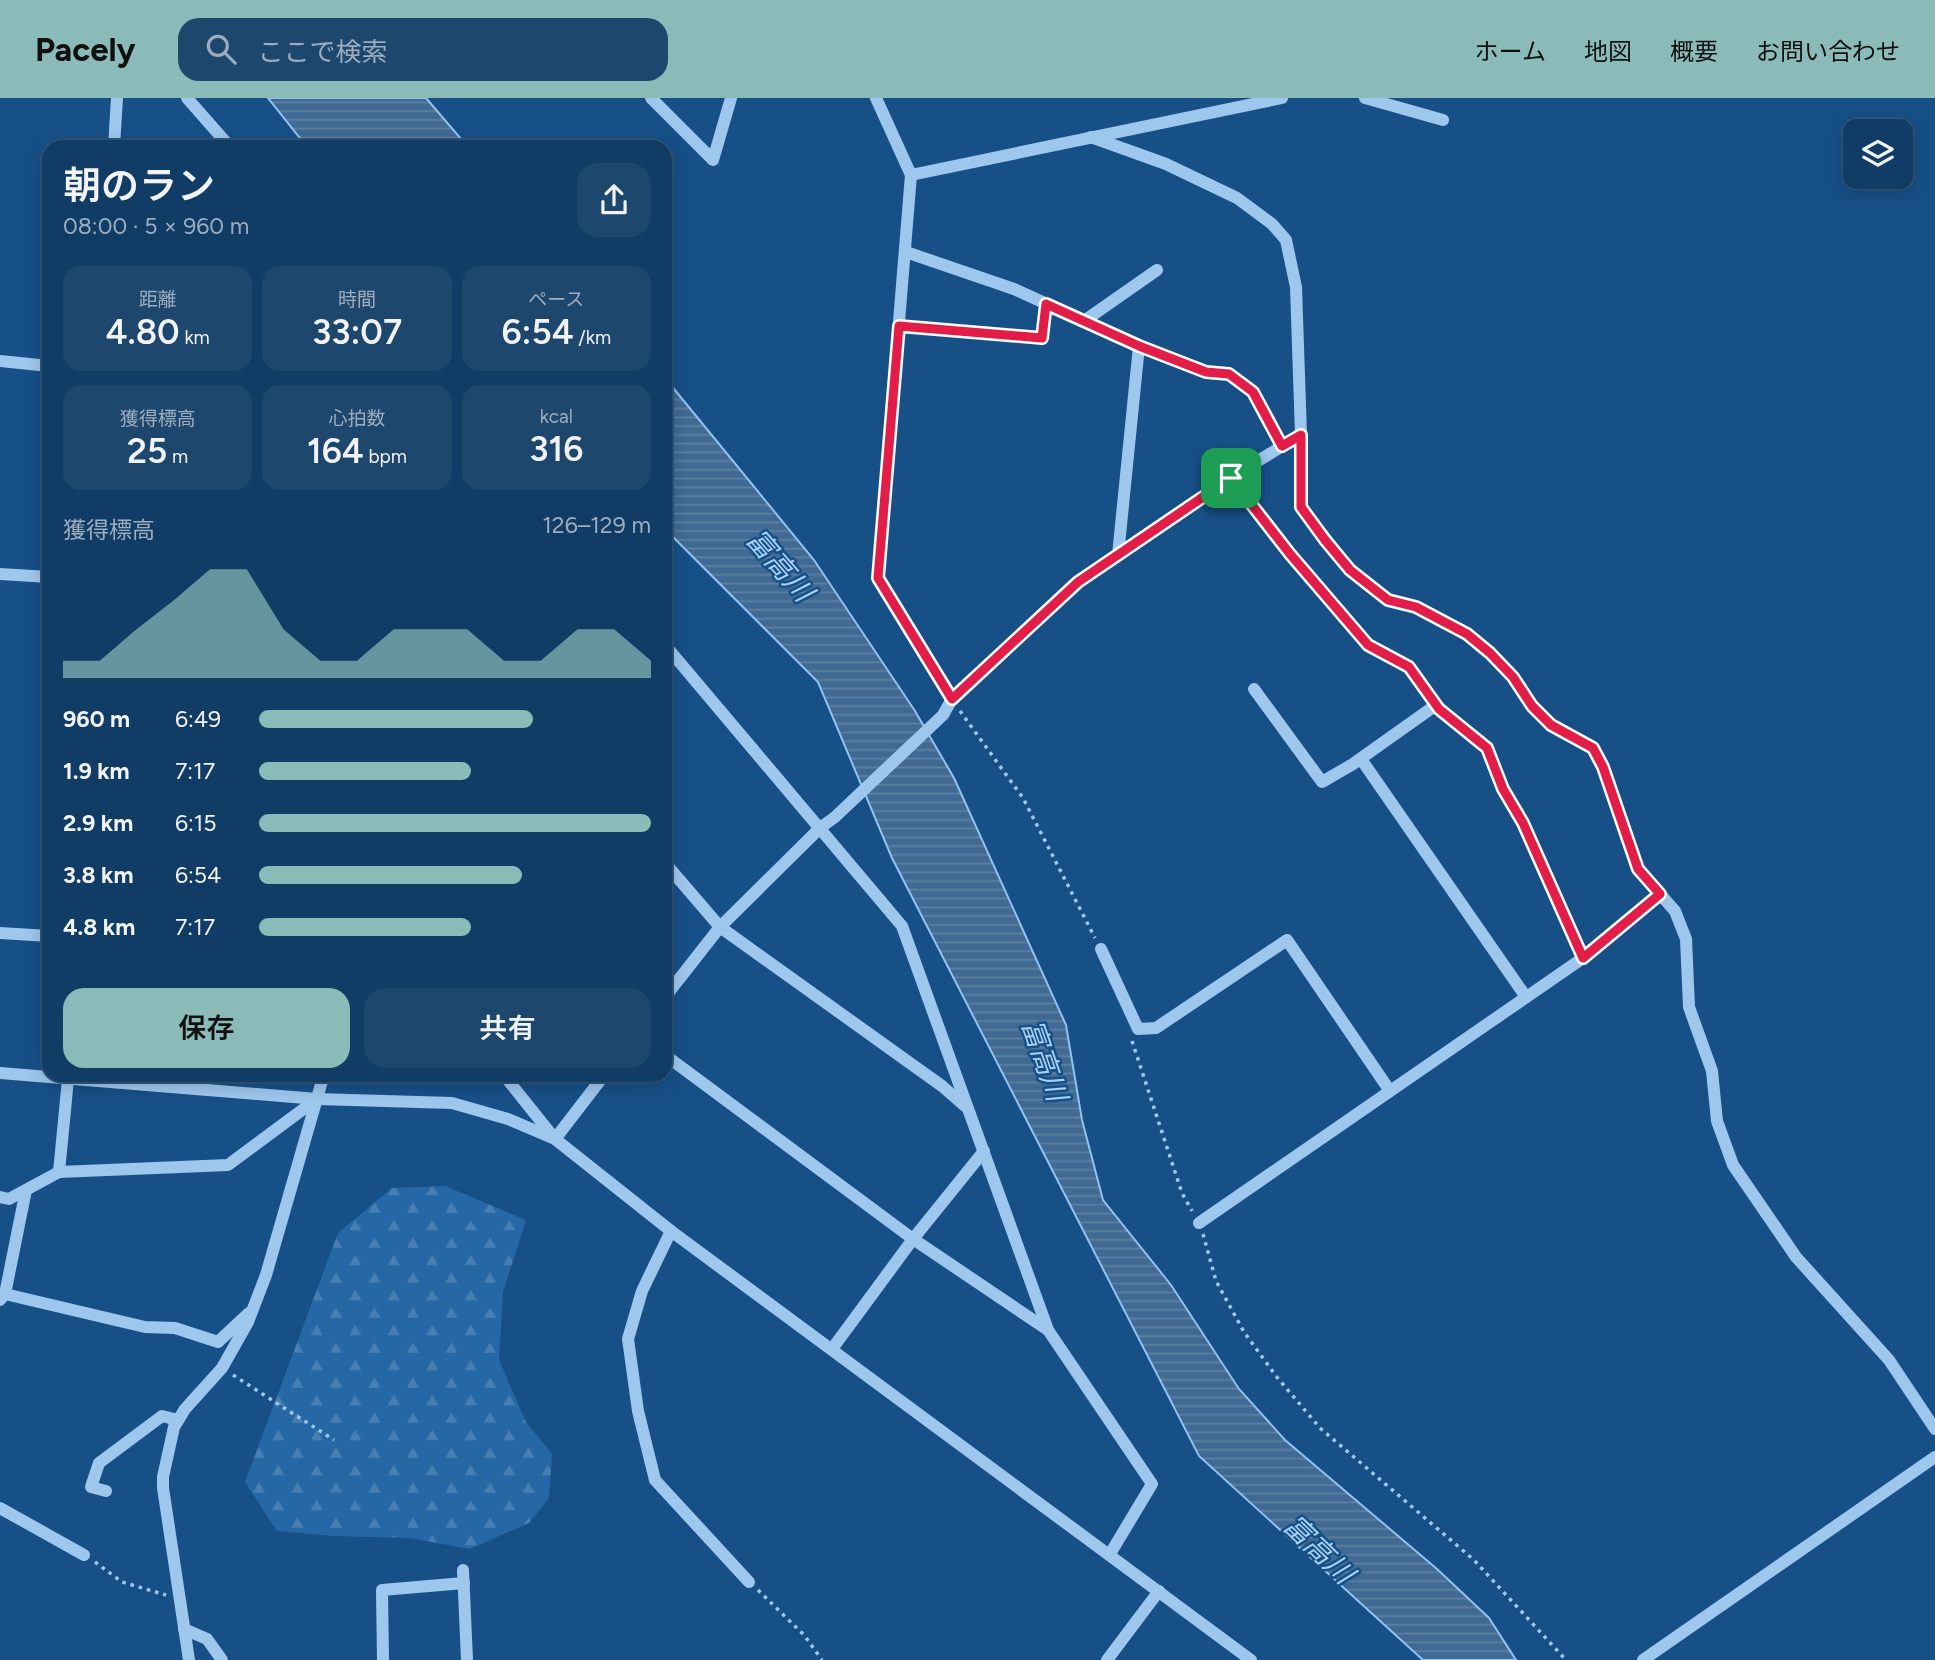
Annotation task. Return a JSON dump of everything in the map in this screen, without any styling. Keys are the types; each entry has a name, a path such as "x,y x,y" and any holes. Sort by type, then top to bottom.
{"street":[{"path":"114,140 117,98"},
{"path":"187,98 224,140"},
{"path":"651,98 713,160 731,98"},
{"path":"876,98 911,175 878,578 952,699"},
{"path":"911,175 1282,98"},
{"path":"1366,98 1443,120"},
{"path":"1091,137 1166,164 1237,198 1272,224 1286,240 1296,287 1301,507 1350,570 1388,600 1416,607 1467,634 1513,677 1532,706 1551,725 1593,748 1603,767 1638,869 1675,911 1686,939 1689,1007 1712,1071 1717,1121 1733,1165 1796,1256 1889,1360 1935,1429"},
{"path":"906,252 1014,289 1139,346 1206,372 1229,374 1253,392 1282,446"},
{"path":"1084,321 1157,270"},
{"path":"899,326 1042,338 1046,304"},
{"path":"1118,555 1139,346"},
{"path":"0,362 42,365"},
{"path":"672,988 720,927 820,828 943,715 952,699 1078,582 1231,478 1301,435"},
{"path":"1231,478 1290,554 1368,645 1409,667 1436,705 1487,748 1503,789 1523,823 1583,958"},
{"path":"0,574 42,577"},
{"path":"672,653 902,926 1048,1329 1152,1484 1110,1553"},
{"path":"1254,689 1322,782 1361,759 1436,705"},
{"path":"1361,759 1526,997"},
{"path":"672,871 720,927 942,1086 968,1108"},
{"path":"1199,1223 1583,958 1660,894"},
{"path":"0,933 42,936"},
{"path":"1101,949 1138,1029 1156,1028 1287,940 1390,1091"},
{"path":"672,1060 913,1238 1048,1329"},
{"path":"0,1073 42,1077"},
{"path":"59,1172 68,1082"},
{"path":"105,1082 317,1099 452,1103 508,1119 555,1139"},
{"path":"189,1660 163,1488 174,1427 222,1368 248,1322 266,1275 322,1082"},
{"path":"509,1082 555,1139 671,1231 1110,1553 1251,1660"},
{"path":"555,1139 599,1082"},
{"path":"0,1197 9,1199 59,1172 228,1165 317,1099"},
{"path":"832,1349 913,1238 984,1151"},
{"path":"26,1190 2,1297 145,1326 176,1328 218,1342 253,1309"},
{"path":"671,1231 642,1291 628,1339 638,1412 655,1480 749,1582"},
{"path":"106,1491 91,1487 99,1463 162,1416 178,1420"},
{"path":"1643,1660 1935,1457"},
{"path":"0,1508 84,1555"},
{"path":"463,1570 467,1660"},
{"path":"383,1660 382,1590 464,1583"},
{"path":"1107,1660 1159,1591"},
{"path":"184,1629 207,1639 222,1660"}],"path":[{"path":"222,1368 334,1440"},
{"path":"84,1555 122,1582 178,1598"},
{"path":"749,1582 804,1635 822,1660"}],"green space":[{"path":"445,1186 526,1220 503,1292 499,1360 526,1422 552,1454 549,1498 529,1523 470,1549 410,1538 277,1531 245,1482 338,1233 392,1188"}],"water":[{"path":"268,98 426,98 462,140 301,140"},
{"name":"富高川","path":"672,387 814,560 915,711 954,778 1066,1025 1082,1120 1103,1200 1171,1285 1239,1389 1285,1440 1437,1569 1489,1618 1516,1660 1423,1660 1199,1456 892,858 818,682 672,536"}],"route":[{"path":"1046,304 1139,346 1206,372 1229,374 1253,392 1282,446 1301,435 1301,507 1350,570 1388,600 1416,607 1467,634 1513,677 1532,706 1551,725 1593,748 1603,767 1638,869 1660,894 1583,958 1523,823 1503,789 1487,748 1439,709 1409,667 1368,645 1290,554 1231,478 1078,582 952,699 878,578 899,326 1042,338 1046,304"}]}
